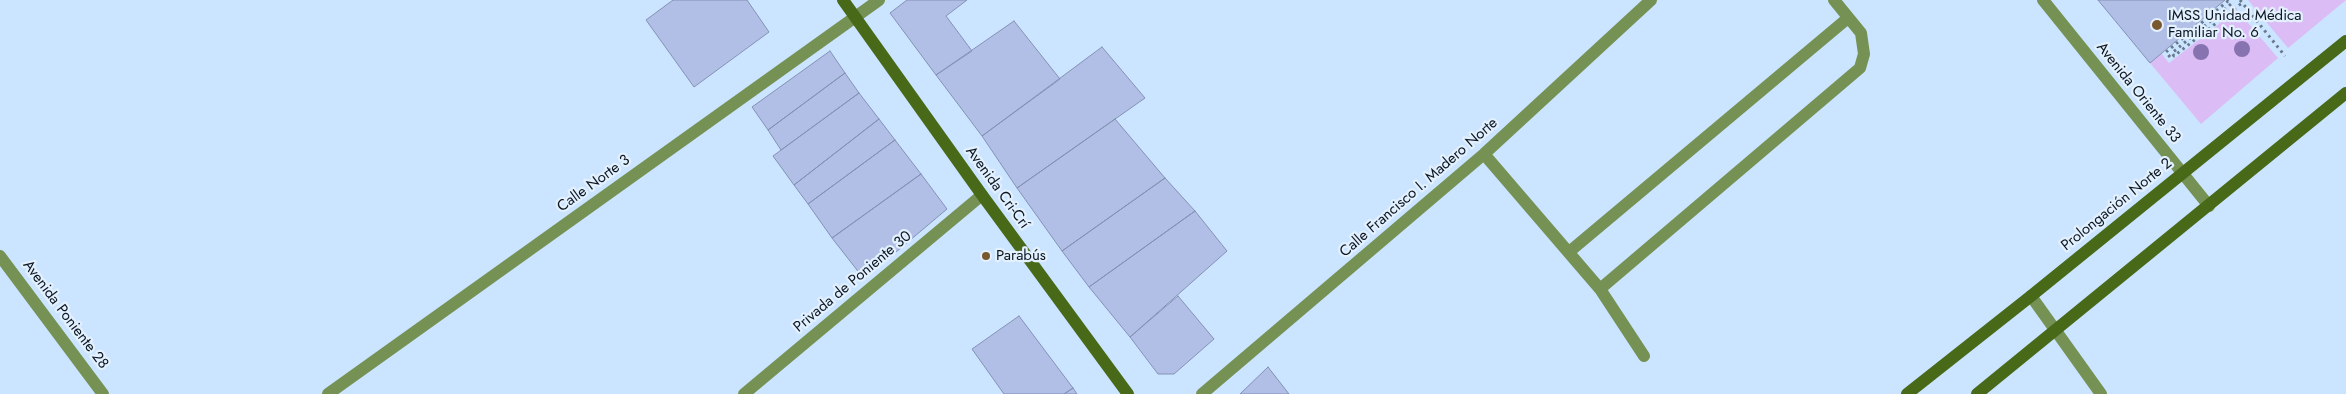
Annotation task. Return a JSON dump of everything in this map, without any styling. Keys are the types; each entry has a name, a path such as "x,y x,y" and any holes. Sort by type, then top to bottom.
{"main road":[{"name":"Avenida Cri-Crí","path":"843,0 982,195 1128,394"},
{"name":"Prolongación Norte 2","path":"1907,394 2346,41"},
{"path":"1977,394 2346,93"}],"street":[{"name":"Calle Norte 3","path":"328,394 879,0"},
{"name":"Calle Francisco I. Madero Norte","path":"1202,394 1484,154 1651,0"},
{"path":"1600,289 1860,68 1863,61 1864,45 1860,33 1834,0"},
{"name":"Avenida Oriente 33","path":"2043,0 2209,206"},
{"path":"1569,252 1848,18"},
{"path":"1484,154 1600,289 1644,356"},
{"name":"Privada de Poniente 30","path":"744,394 982,195"},
{"name":"Avenida Poniente 28","path":"0,256 103,394"},
{"path":"2031,296 2101,394"}],"path":[{"path":"2170,57 2165,51 2228,0 2231,4 2172,53 2174,56 2241,1 2289,60"}],"shaded area":[{"path":"2248,0 2346,0 2288,48"},
{"path":"2237,10 2278,58 2201,124 2150,63 2161,53 2169,63"}],"building":[{"path":"673,0 747,0 769,32 694,87 646,20"},
{"path":"907,0 967,0 946,16 972,51 936,75 890,13"},
{"name":"IMSS Unidad Médica Familiar No. 6","path":"2098,0 2225,0 2150,63"},
{"path":"1014,21 1060,79 982,136 936,75"},
{"path":"1102,47 1145,98 1017,188 982,136"},
{"path":"830,51 845,73 768,130 752,107"},
{"path":"845,73 859,93 781,150 768,130"},
{"path":"859,93 879,119 794,185 773,156"},
{"path":"879,119 895,140 808,204 794,185"},
{"path":"1115,119 1165,178 1062,251 1017,188"},
{"path":"895,140 921,174 832,238 808,204"},
{"path":"921,174 947,209 864,279 832,238"},
{"path":"1165,178 1195,211 1089,287 1062,251"},
{"path":"1195,211 1227,251 1130,337 1089,287"},
{"path":"1178,296 1214,339 1174,374 1158,374 1130,337"},
{"path":"1019,316 1073,388 1064,394 1004,394 972,349"},
{"path":"1268,367 1289,394 1240,394"},
{"path":"1073,388 1077,394 1064,394"}],"place":[{"name":"IMSS Unidad Médica Familiar No. 6","path":"2157,25"},
{"name":"Parabús","path":"986,256"}]}
